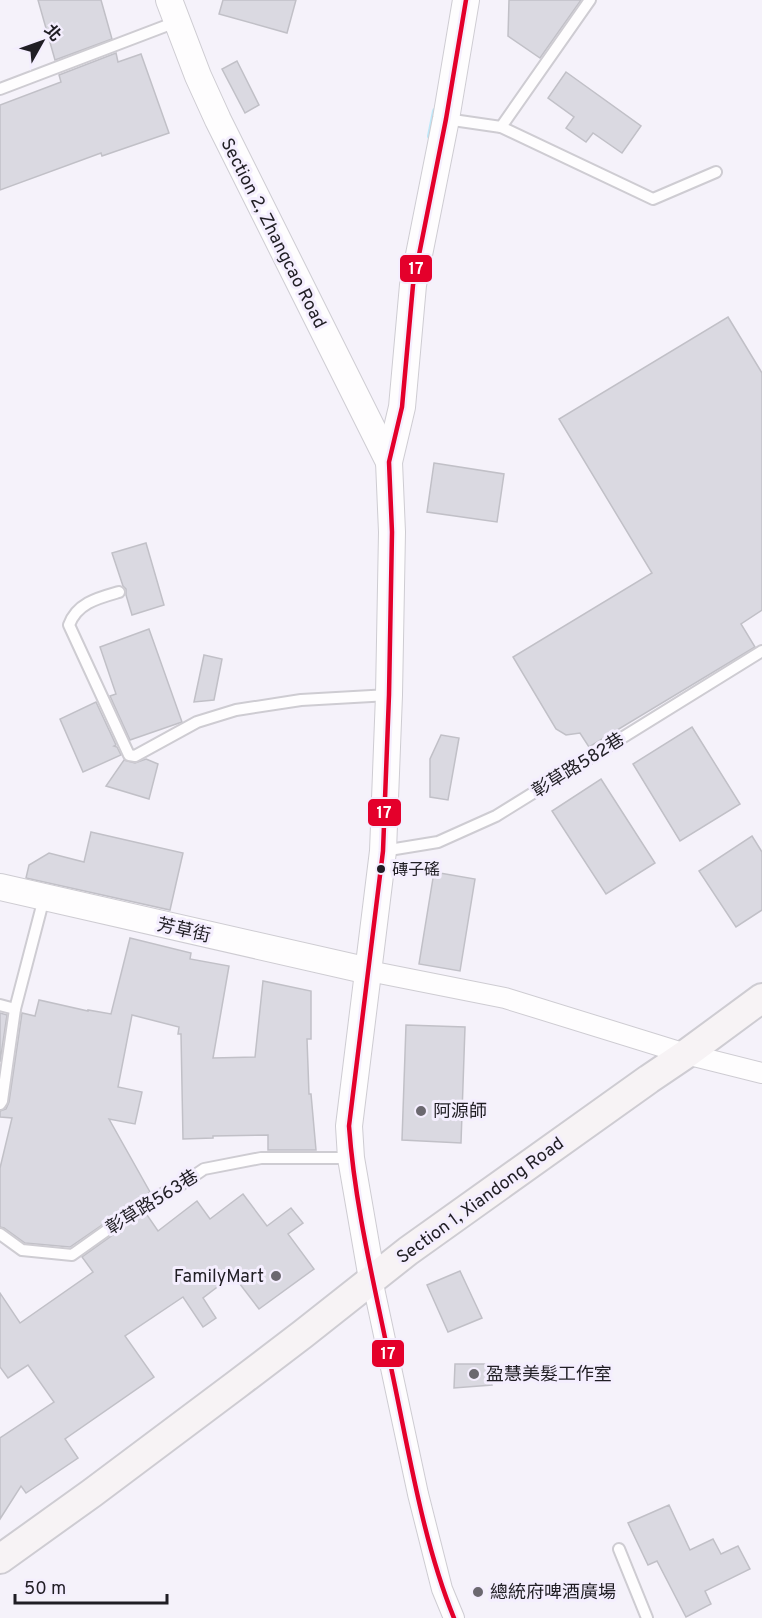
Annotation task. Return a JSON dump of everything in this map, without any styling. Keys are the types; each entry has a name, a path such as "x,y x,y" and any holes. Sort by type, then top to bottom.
{"main road":[{"name":"Section 1, Xiandong Road","path":"0,1559 92,1493 303,1334 417,1244 762,998"}],"street":[{"path":"454,1618 442,1589 418,1494 372,1279 351,1158 349,1126 383,851 392,532 389,462 402,407 412,285 446,119 466,0"},
{"name":"Section 2, Zhangcao Road","path":"172,11 218,120 389,462"},
{"name":"芳草街","path":"0,887 369,971"},
{"path":"369,971 505,998 686,1054 762,1073"}],"lane":[{"path":"501,127 590,0"},
{"path":"0,89 172,11"},
{"path":"446,119 501,127 653,200 716,172"},
{"path":"119,592 96,598 81,607 72,617 69,625 129,755 135,756 197,723 236,710 301,700 389,695"},
{"name":"彰草路582巷","path":"383,851 438,843 496,816 762,651"},
{"path":"0,1104 15,1009 44,898"},
{"path":"0,1005 15,1009"},
{"name":"彰草路563巷","path":"0,1234 22,1250 72,1255 148,1201 182,1184 204,1169 261,1158 351,1158"},
{"path":"619,1550 647,1618"}],"building":[{"path":"38,0 101,0 112,39 55,60"},
{"path":"223,0 296,0 287,33 219,14"},
{"path":"509,0 581,0 540,58 508,36"},
{"path":"116,53 118,62 141,54 169,133 102,156 101,153 0,190 0,105 61,82 59,75"},
{"path":"237,61 259,105 245,113 222,69"},
{"path":"566,72 641,126 622,153 593,133 586,142 566,128 574,117 548,98"},
{"path":"728,317 762,373 762,610 741,624 755,647 589,747 580,733 566,735 556,729 513,657 652,573 559,419"},
{"path":"434,463 504,474 497,522 427,512"},
{"path":"146,543 164,605 132,615 126,589 112,553"},
{"path":"149,629 182,722 130,740 110,696 116,694 100,647"},
{"path":"204,655 222,659 214,700 194,702"},
{"path":"96,702 116,745 114,746 121,755 83,772 60,719"},
{"path":"692,727 740,804 680,841 633,764"},
{"path":"441,735 459,738 448,800 430,797 430,759"},
{"path":"146,759 158,764 149,799 106,786 124,760 135,763"},
{"path":"601,779 655,863 606,894 552,811"},
{"path":"91,832 183,853 170,910 26,878 29,865 49,853 84,862"},
{"path":"752,836 762,852 762,910 736,927 699,871"},
{"path":"434,872 475,879 460,971 419,964"},
{"path":"130,938 191,953 190,959 229,966 213,1058 255,1057 263,981 311,991 311,1039 307,1039 309,1094 311,1094 316,1150 268,1150 268,1135 183,1139 179,1027 132,1015 118,1087 142,1092 135,1124 109,1119 150,1192 70,1247 25,1243 0,1227 0,1168 12,1118 0,1117 0,1111 6,1109 9,1102 22,1013 35,1016 39,1000 111,1014"},
{"path":"0,1013 7,1015 0,1062"},
{"path":"406,1025 465,1027 461,1143 402,1140"},
{"path":"243,1194 267,1226 291,1208 303,1223 288,1234 314,1269 259,1309 233,1275 203,1298 216,1318 203,1327 183,1297 125,1336 154,1377 65,1439 78,1458 26,1493 21,1486 0,1519 0,1438 54,1402 28,1365 8,1378 0,1367 0,1293 20,1323 93,1272 82,1257 145,1212 158,1231 197,1201 210,1219"},
{"path":"460,1271 482,1318 448,1332 427,1285"},
{"path":"455,1364 488,1364 492,1385 454,1388"},
{"path":"669,1505 690,1550 713,1539 721,1554 738,1546 750,1569 705,1591 711,1604 686,1617 657,1561 648,1565 628,1523"}],"waterway":[{"path":"430,136 435,111"}],"transit line":[{"name":"17","path":"454,1618 425,1528 411,1465 361,1219 349,1126 383,851 392,532 389,462 402,407 413,285 446,119 466,0"}],"place":[{"name":"磚子磘","path":"381,869"},
{"name":"阿源師","path":"421,1111"},
{"name":"FamilyMart","path":"276,1276"},
{"name":"盈慧美髮工作室","path":"474,1374"},
{"name":"總統府啤酒廣場","path":"478,1592"}]}
